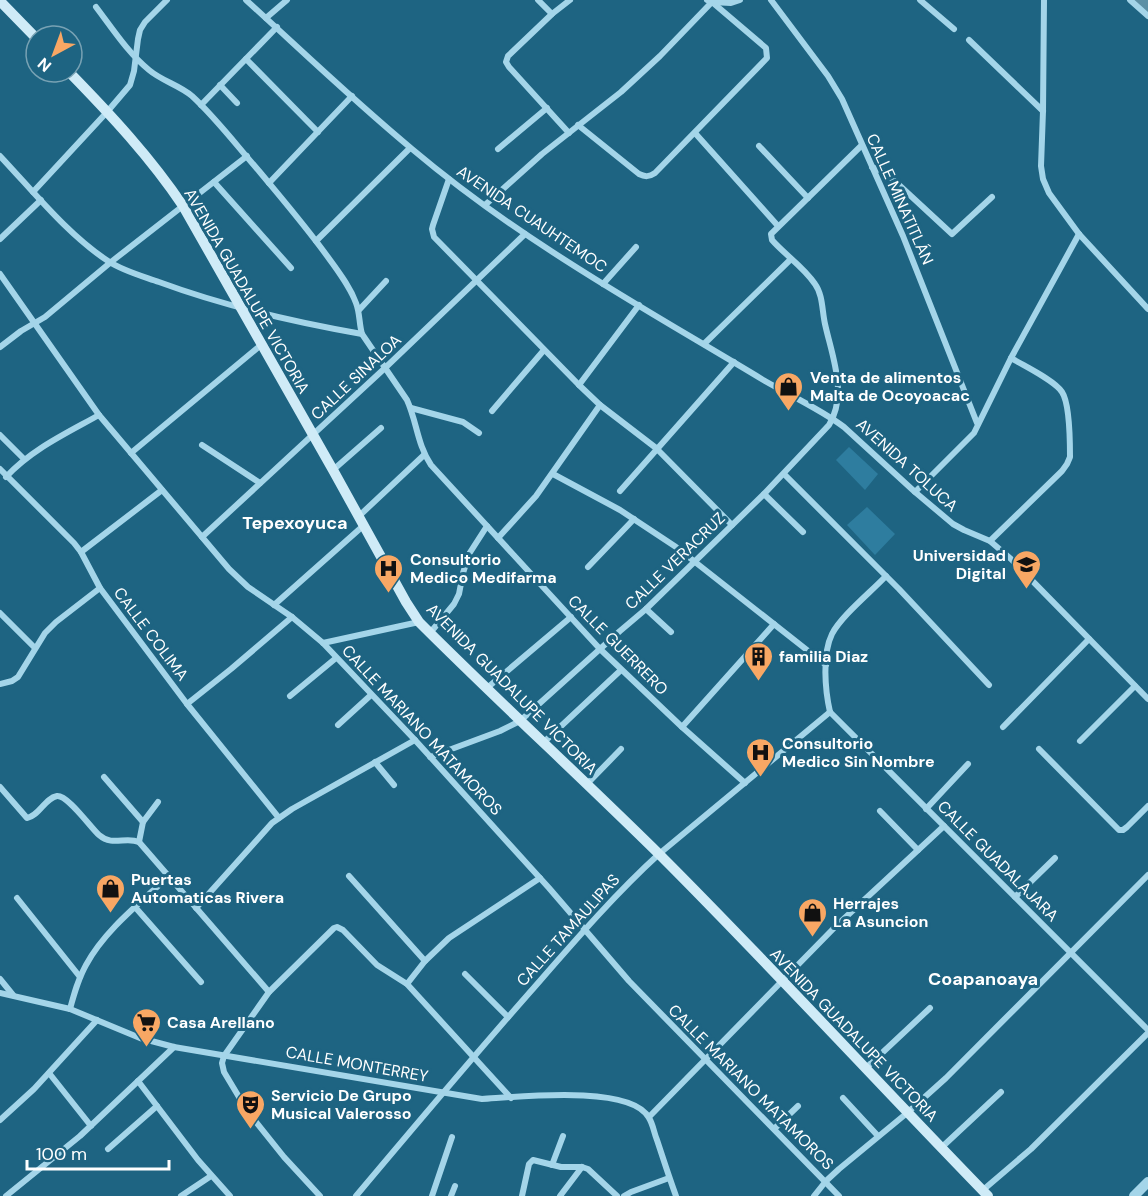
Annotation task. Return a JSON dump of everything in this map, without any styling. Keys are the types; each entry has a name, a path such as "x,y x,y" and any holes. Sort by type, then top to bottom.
{"main road":[{"path":"0,1 24,26"},
{"name":"AVENIDA GUADALUPE VICTORIA","path":"81,84 108,112 183,206 419,622 659,854 986,1193"}],"street":[{"path":"33,192 108,112 130,85 141,30 145,22 167,0"},
{"name":"AVENIDA CUAUHTEMOC","path":"246,0 410,148 525,234 603,284 833,419"},
{"path":"266,18 287,0"},
{"path":"538,0 552,14"},
{"path":"569,133 506,62 508,56 570,0"},
{"path":"709,1 731,3 740,0"},
{"name":"CALLE MINATITLÁN","path":"771,0 828,76 842,99 903,236 977,423"},
{"path":"920,0 954,29"},
{"path":"1044,0 1041,166 1043,179 1049,193 1078,234 1148,309"},
{"path":"1130,0 1148,16"},
{"path":"485,205 578,125 621,92 709,1"},
{"path":"578,125 639,174 650,176 655,173 767,58 766,48 709,1"},
{"path":"0,156 78,237 119,267 182,291 239,308 362,334 359,310 345,281 316,241 247,156 185,90 148,70 96,8"},
{"path":"201,105 277,27"},
{"path":"969,40 1043,111"},
{"path":"246,59 318,132"},
{"path":"220,85 237,103"},
{"path":"269,183 352,96"},
{"path":"498,149 546,108"},
{"path":"695,133 778,226"},
{"path":"833,419 837,403 838,380 819,293 812,280 772,240 771,234 862,145"},
{"path":"759,146 808,198"},
{"path":"316,241 410,148"},
{"path":"0,347 45,317 111,262 247,156"},
{"path":"872,167 885,172 952,234 992,197"},
{"path":"449,179 433,225 434,237 579,385 600,405 656,448 732,525"},
{"path":"214,182 291,268"},
{"path":"0,238 41,200"},
{"name":"CALLE SINALOA","path":"202,537 385,368 525,234"},
{"path":"915,492 974,433 977,423 1078,234"},
{"path":"603,284 636,247"},
{"path":"704,344 791,260"},
{"name":"CALLE MARIANO MATAMOROS","path":"0,274 99,415 238,579 292,617 323,643 540,878 629,981 839,1196"},
{"path":"359,310 386,281"},
{"path":"579,385 639,305"},
{"name":"CALLE GUERRERO","path":"362,334 400,388 411,408 424,455 437,472 600,649 745,783"},
{"path":"130,453 261,345"},
{"path":"492,411 544,350"},
{"path":"990,541 1062,471 1070,457 1067,405 1061,390 1011,358"},
{"path":"620,491 734,362"},
{"path":"498,538 523,512 553,474 600,405"},
{"path":"411,408 463,422 479,433"},
{"path":"6,477 24,459 39,449 99,415"},
{"name":"CALLE VERACRUZ","path":"430,757 506,729 520,721 646,609 765,494 830,425 833,419"},
{"name":"AVENIDA TOLUCA","path":"833,419 953,524 990,541 1016,563 1148,699"},
{"path":"333,470 381,428"},
{"path":"0,435 24,459"},
{"path":"202,445 260,483"},
{"path":"274,605 361,521 424,455"},
{"name":"CALLE COLIMA","path":"0,470 74,543 100,588 187,704 279,818"},
{"path":"553,474 634,519 676,547 826,665"},
{"path":"784,474 886,576 989,685"},
{"path":"81,552 162,490"},
{"path":"765,494 803,532"},
{"path":"588,567 634,519"},
{"path":"430,633 454,604 459,594 469,554 487,526"},
{"path":"830,712 826,665 829,644 837,626 886,576"},
{"path":"0,684 18,677 39,641 51,627 100,588"},
{"path":"646,609 671,632"},
{"path":"0,613 35,648"},
{"path":"187,704 292,617"},
{"path":"487,688 571,617"},
{"path":"323,643 419,622"},
{"path":"682,726 774,624"},
{"path":"1003,727 1089,639"},
{"path":"291,696 336,658"},
{"path":"543,742 621,670"},
{"path":"1080,741 1135,686"},
{"path":"338,725 371,694"},
{"name":"CALLE TAMAULIPAS","path":"356,1196 508,1017 636,876 659,854 830,712"},
{"name":"CALLE GUADALAJARA","path":"830,712 1148,1031"},
{"path":"196,908 279,818 415,740"},
{"path":"587,784 621,749"},
{"path":"1039,749 1119,830 1127,827 1148,806"},
{"path":"375,762 394,785"},
{"path":"926,809 968,764"},
{"path":"104,777 143,822"},
{"path":"0,787 27,818 58,796 62,797 105,839 112,842 134,840 139,842 269,992"},
{"path":"139,842 143,822 158,801"},
{"path":"880,811 918,850"},
{"path":"676,1196 649,1117 856,907 944,826"},
{"path":"1015,897 1055,858"},
{"path":"814,1196 826,1181 946,1078 1148,875"},
{"path":"70,1009 86,964 106,936 169,876"},
{"path":"349,876 425,961"},
{"path":"407,984 425,961 449,938 540,878"},
{"path":"17,898 80,977"},
{"path":"135,907 201,982"},
{"path":"320,1196 284,1157 248,1112 224,1072 222,1063 224,1056 269,992 331,930 337,927 343,930 377,965 407,984 511,1098"},
{"path":"465,974 508,1017"},
{"path":"0,979 13,996"},
{"name":"CALLE MONTERREY","path":"0,993 70,1009 140,1038 174,1047 482,1099 600,1096 636,1105 649,1117"},
{"path":"866,1068 930,1008"},
{"path":"0,1120 22,1102 97,1020"},
{"path":"986,1193 1148,1031"},
{"path":"6,1196 91,1126 174,1047"},
{"path":"49,1074 91,1126"},
{"path":"138,1081 211,1176 230,1196"},
{"path":"941,1148 1001,1092"},
{"path":"843,1098 878,1136"},
{"path":"108,1149 157,1106"},
{"path":"774,1129 798,1106"},
{"path":"552,1165 563,1136"},
{"path":"432,1196 452,1137"},
{"path":"522,1196 531,1161 537,1160 561,1167 588,1169 616,1196"},
{"path":"560,1196 582,1167"},
{"path":"181,1196 211,1176"},
{"path":"624,1196 669,1178"},
{"path":"1134,1196 1148,1182"},
{"path":"451,1196 455,1186"}],"shaded area":[{"path":"849,447 878,474 865,490 836,460"},
{"path":"867,507 895,534 875,555 847,525"}],"waterway":[{"path":"1142,0 1148,6"}],"place":[{"name":"Venta de alimentos Malta de Ocoyoacac","path":"789,412"},
{"name":"Universidad Digital","path":"1027,590"},
{"name":"Consultorio Medico Medifarma","path":"389,594"},
{"name":"familia Diaz","path":"758,682"},
{"name":"Consultorio Medico Sin Nombre","path":"761,778"},
{"name":"Puertas Automaticas Rivera","path":"110,914"},
{"name":"Herrajes La Asuncion","path":"812,938"},
{"name":"Casa Arellano","path":"146,1048"},
{"name":"Servicio De Grupo Musical Valerosso","path":"250,1130"}],"district":[{"name":"Tepexoyuca","path":"295,523"},
{"name":"Coapanoaya","path":"983,979"}]}
